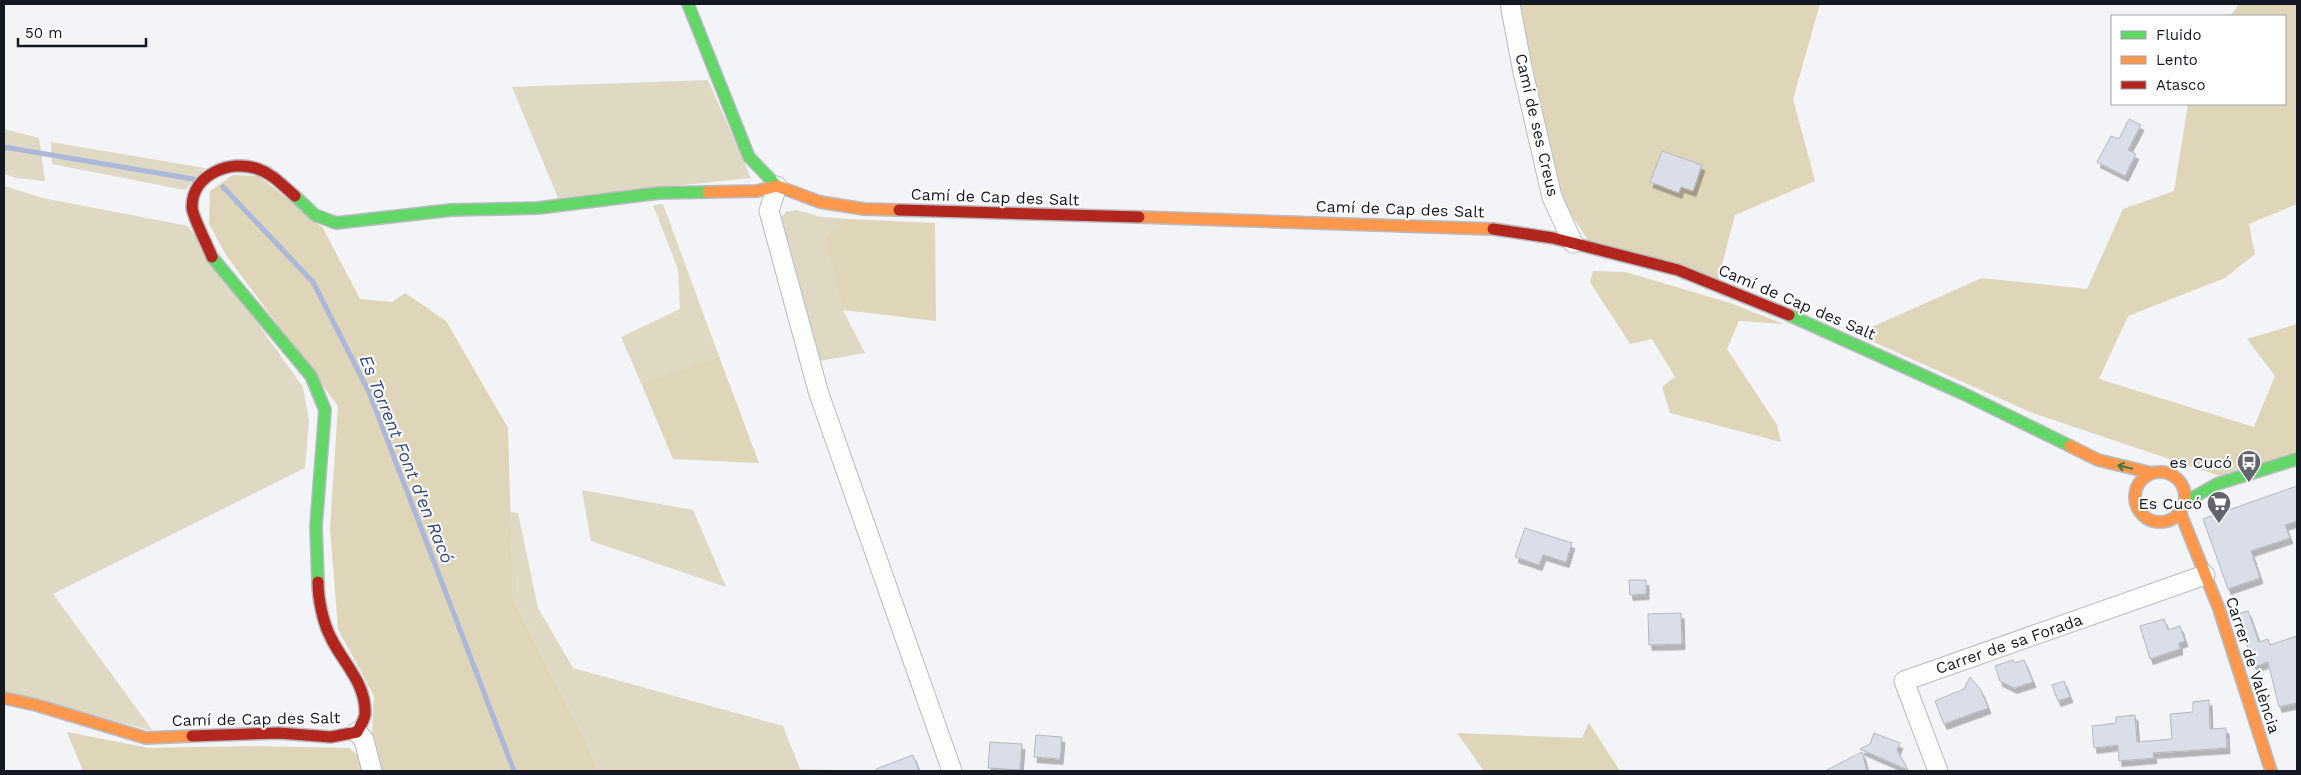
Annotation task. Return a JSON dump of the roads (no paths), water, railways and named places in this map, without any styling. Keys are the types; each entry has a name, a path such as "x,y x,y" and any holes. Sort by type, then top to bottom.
{"street":[{"path":"688,4 749,157 777,186 769,211 819,394 952,771"},
{"name":"Camí de ses Creus","path":"1510,4 1523,72 1552,197 1573,243"},
{"name":"Camí de Cap des Salt","path":"4,698 36,705 146,738 278,733 332,737 357,732 365,716 363,696 353,672 330,637 318,592 316,526 325,410 311,376 212,257 192,208 195,192 206,177 228,166 257,168 273,176 315,216 336,223 368,221 451,210 538,208 659,193 757,191 777,186 820,202 864,209 1489,228 1573,243 1678,270 1814,325 1964,394 2098,460 2152,473"},
{"path":"2154,521 2168,520 2182,507 2217,484 2297,459"},
{"name":"Camí de Cap des Salt","path":"2098,460 2109,473"},
{"path":"2137,505 2136,490 2145,477 2152,473 2166,472 2183,486 2182,507"},
{"path":"2178,480 2217,484"},
{"path":"2126,492 2141,512 2154,521 2168,535"},
{"name":"Carrer de València","path":"2182,507 2219,609 2270,771"},
{"name":"Carrer de València","path":"2182,548 2204,572"},
{"name":"Carrer de sa Forada","path":"1938,771 1904,681 2204,572"},
{"path":"357,732 364,740 372,771"}],"waterway":[{"name":"Es Torrent Font d'en Racó","path":"4,147 193,179"},
{"name":"Es Torrent Font d'en Racó","path":"223,187 313,282 369,392 514,771"}],"place":[{"name":"es Cucó","path":"2249,483"},
{"name":"Es Cucó","path":"2219,524"}]}
